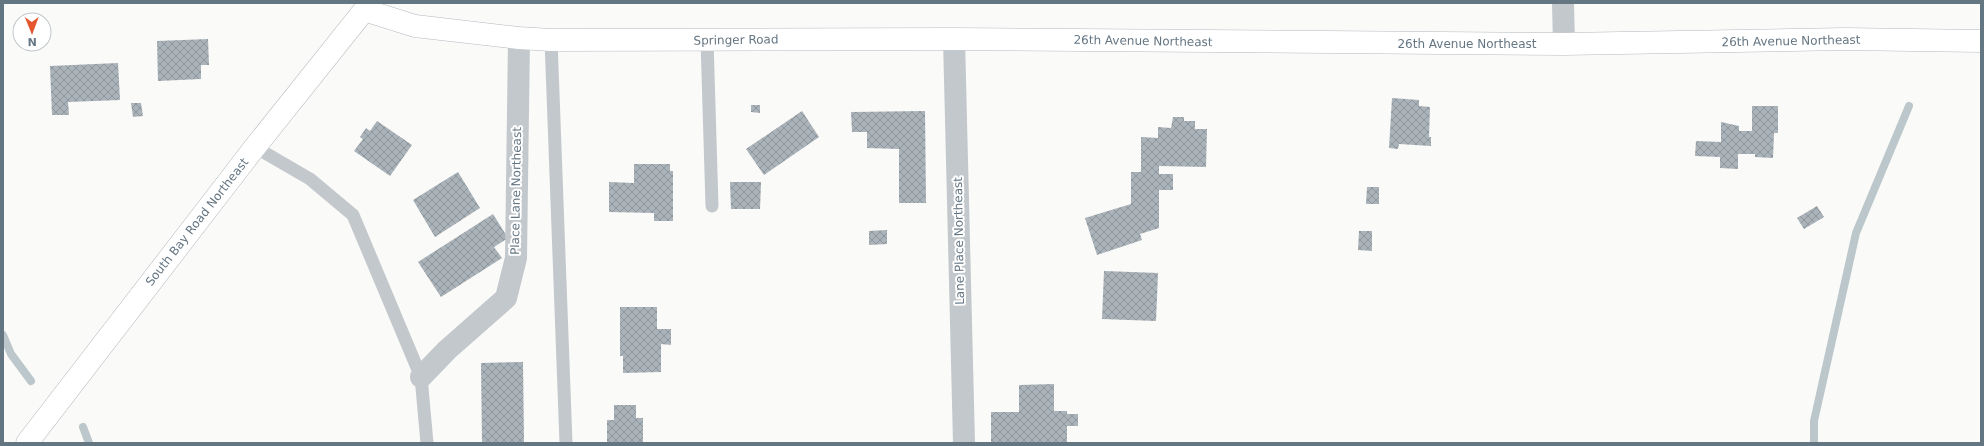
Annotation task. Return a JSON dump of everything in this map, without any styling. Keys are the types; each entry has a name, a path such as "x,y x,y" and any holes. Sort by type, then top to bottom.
{"street":[{"path":"1563,3 1564,44"},
{"path":"367,6 414,26 519,38"},
{"name":"South Bay Road Northeast","path":"27,443 255,147 367,6"},
{"name":"Springer Road","path":"519,38 551,40 954,39"},
{"name":"Place Lane Northeast","path":"421,378 447,350 506,298 516,258 519,38"},
{"name":"26th Avenue Northeast","path":"954,39 1564,44 1846,39 1981,41"},
{"name":"Lane Place Northeast","path":"954,39 964,443"}],"lane":[{"path":"551,40 566,443"},
{"path":"707,40 712,206"},
{"path":"255,147 310,179 353,215 421,378 427,443"}],"building":[{"path":"208,39 209,65 201,65 201,79 158,81 157,41"},
{"path":"118,63 120,100 68,102 69,115 52,115 50,66"},
{"path":"1392,98 1419,100 1419,106 1430,107 1429,137 1431,137 1431,146 1399,144 1398,149 1389,148"},
{"path":"131,103 141,103 143,116 133,117"},
{"path":"751,105 760,105 760,113 751,112"},
{"path":"1752,106 1778,106 1778,133 1774,133 1773,158 1755,157 1755,154 1738,154 1738,169 1720,168 1720,157 1695,156 1696,141 1721,142 1721,122 1739,126 1739,131 1752,131"},
{"path":"802,111 819,137 764,175 746,149"},
{"path":"925,111 926,203 899,203 899,149 867,148 867,132 852,132 851,112"},
{"path":"1173,117 1184,117 1184,121 1195,121 1195,129 1207,129 1206,167 1159,166 1159,174 1173,174 1173,190 1159,190 1159,228 1140,234 1142,240 1097,255 1085,218 1131,204 1131,172 1141,172 1141,137 1158,138 1158,127 1171,128"},
{"path":"377,121 412,145 390,176 354,151 363,139 360,137 366,128 370,131"},
{"path":"634,164 670,164 670,171 673,171 673,221 654,221 654,213 609,212 609,182 634,183"},
{"path":"458,172 480,208 435,237 413,200"},
{"path":"730,182 761,182 760,209 731,209"},
{"path":"1367,187 1379,187 1379,204 1366,204"},
{"path":"1817,206 1824,217 1804,229 1797,218"},
{"path":"493,214 508,238 494,247 502,258 441,297 418,262"},
{"path":"887,230 887,244 869,245 869,231"},
{"path":"1359,231 1372,231 1372,251 1358,250"},
{"path":"1104,271 1158,273 1156,321 1102,319"},
{"path":"620,307 657,307 657,329 671,329 671,345 661,344 661,372 623,373 623,356 620,356"},
{"path":"523,362 524,443 482,443 481,363"},
{"path":"1054,384 1054,411 1067,411 1067,414 1078,414 1078,426 1067,426 1067,443 991,443 991,412 1019,412 1019,385"},
{"path":"614,405 636,405 636,418 643,418 643,443 607,443 607,420 614,420"}],"waterway":[{"path":"1814,443 1814,421 1856,233 1909,106"},
{"path":"3,335 11,354 31,381"},
{"path":"83,427 89,443"}]}
